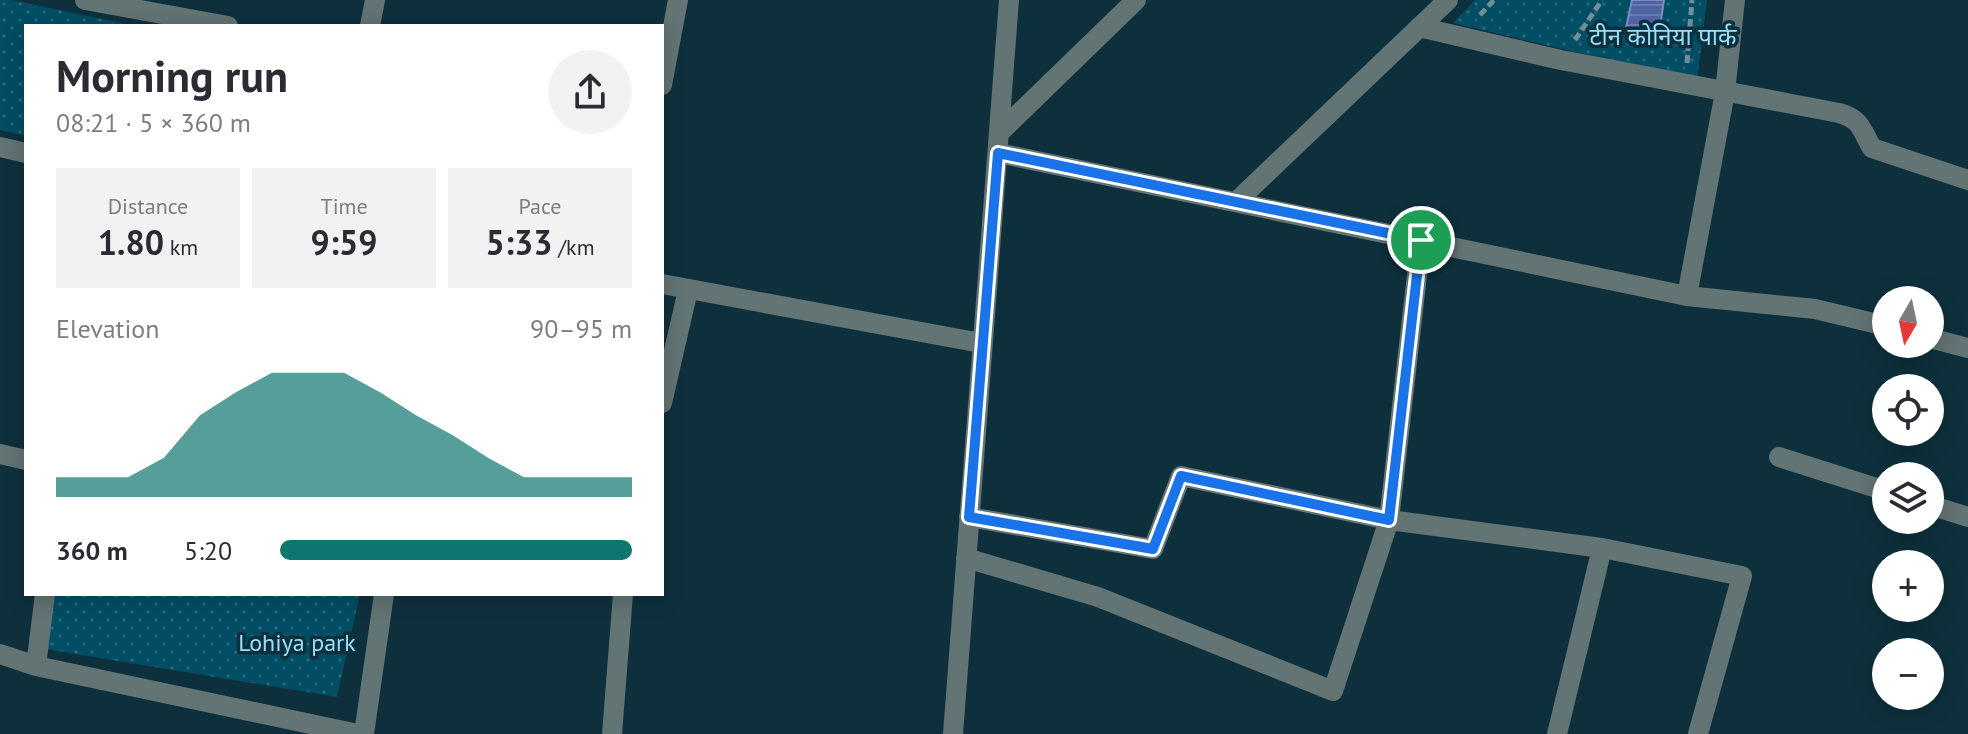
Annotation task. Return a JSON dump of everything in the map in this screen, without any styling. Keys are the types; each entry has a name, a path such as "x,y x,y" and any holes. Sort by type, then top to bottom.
{"street":[{"path":"85,0 217,24"},
{"path":"370,24 375,0"},
{"path":"664,74 678,0"},
{"path":"953,734 1009,0"},
{"path":"1000,132 1136,0"},
{"path":"1237,201 1448,0"},
{"path":"1687,296 1725,92 1735,0"},
{"path":"1419,27 1561,60 1852,117 1859,123 1872,148 1968,180"},
{"path":"0,147 24,153"},
{"path":"998,153 1687,296 1815,309 1872,323"},
{"path":"966,558 1098,597 1333,691 1389,520 1421,240"},
{"path":"664,284 981,343"},
{"path":"664,394 688,290"},
{"path":"1944,342 1968,348"},
{"path":"0,454 24,460"},
{"path":"1779,457 1872,487"},
{"path":"969,517 1153,549 1181,476 1389,520 1602,548 1742,576 1698,734"},
{"path":"1944,509 1968,517"},
{"path":"1557,734 1602,548"},
{"path":"36,666 45,596"},
{"path":"0,677 2,655 36,666 305,728 361,734 384,596"},
{"path":"612,734 623,596"}],"path":[{"path":"1591,40 1577,37 1602,0"},
{"path":"1673,61 1686,64 1692,0"}],"green space":[{"path":"0,0 126,24 24,24 24,136 0,130"},
{"name":"टीन कोनिया पार्क","path":"1475,0 1707,0 1697,81 1453,23"},
{"name":"Lohiya park","path":"55,596 360,596 337,697 45,649"}],"water":[{"path":"1632,0 1664,0 1659,34 1626,28"}],"route":[{"path":"998,153 1421,240 1389,520 1181,476 1153,549 969,517 998,153"}]}
